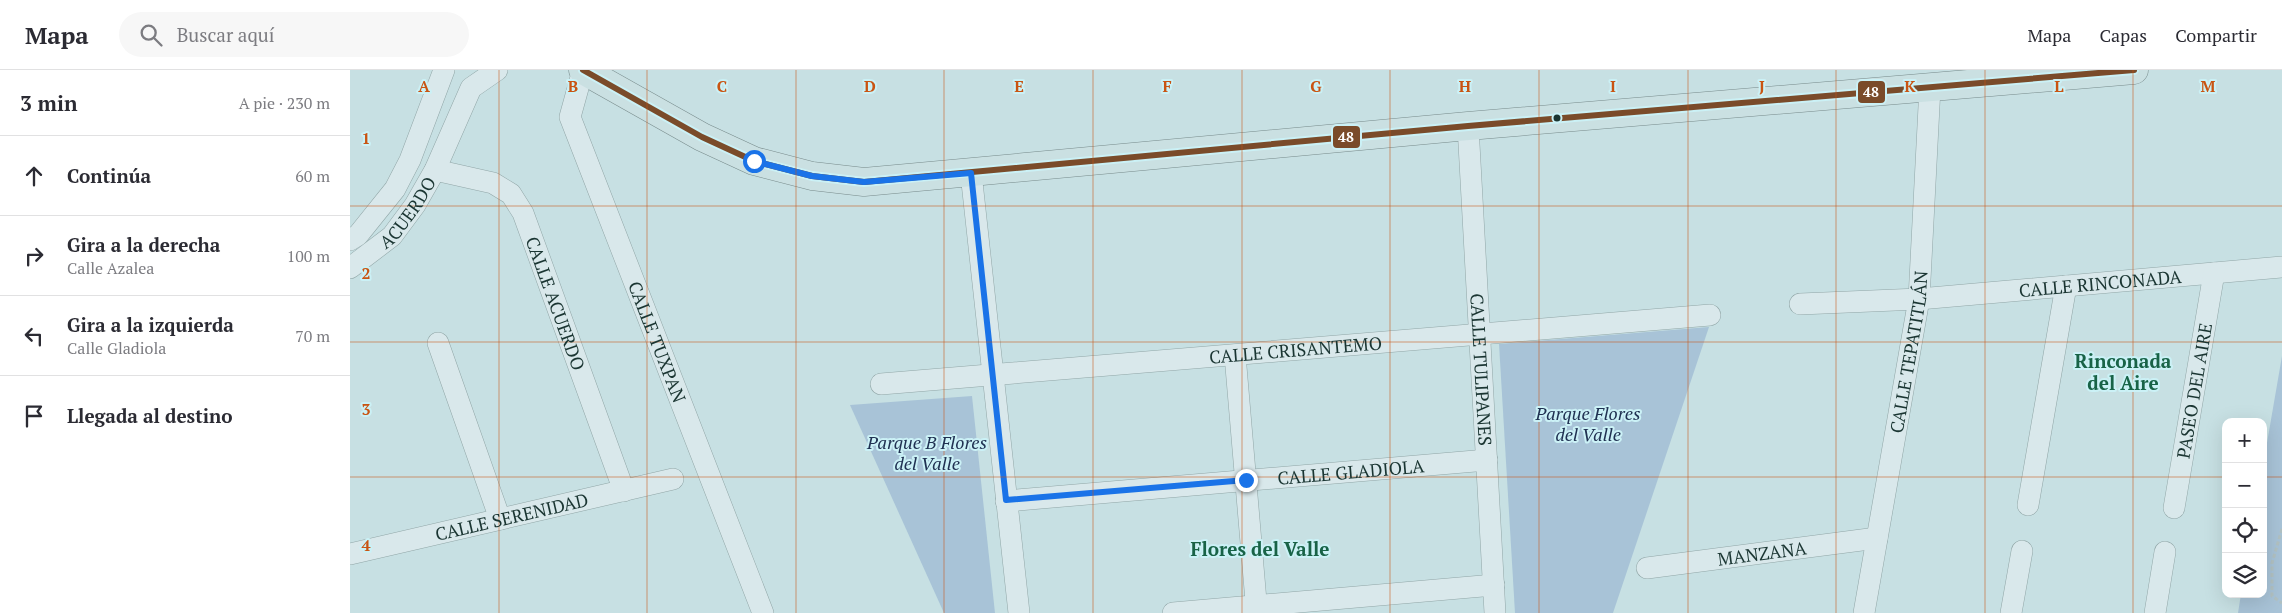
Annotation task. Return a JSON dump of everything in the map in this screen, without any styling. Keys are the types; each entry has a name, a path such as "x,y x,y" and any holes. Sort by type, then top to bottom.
{"main road":[{"path":"583,70 702,137 754,161 812,176 864,182 1468,126 2134,70"}],"street":[{"path":"444,72 470,88 497,70"},
{"name":"CALLE TUXPAN","path":"583,70 570,117 763,613"},
{"name":"ACUERDO","path":"350,240 358,235 395,189 410,160 444,72"},
{"name":"CALLE TEPATITLÁN","path":"1864,613 1919,299 1930,87"},
{"name":"ACUERDO","path":"350,268 392,236 415,205 435,170 470,88"},
{"path":"431,106 457,120"},
{"name":"CALLE TULIPANES","path":"1468,126 1495,613"},
{"name":"CALLE ACUERDO","path":"435,170 493,183 511,194 524,213 624,491"},
{"path":"971,173 1019,613"},
{"name":"CALLE RINCONADA","path":"1800,304 1919,299 2282,267"},
{"name":"PASEO DEL AIRE","path":"2174,508 2214,273"},
{"path":"2028,505 2066,286"},
{"name":"CALLE CRISANTEMO","path":"881,384 1710,315"},
{"path":"438,343 500,519"},
{"path":"1235,355 1257,609"},
{"name":"CALLE GLADIOLA","path":"1006,500 1487,460"},
{"name":"CALLE SERENIDAD","path":"350,554 673,479"},
{"name":"MANZANA","path":"1648,568 1877,538"},
{"path":"2011,613 2022,551"},
{"path":"2155,613 2165,552"},
{"path":"1173,613 1257,609 1494,585"}],"path":[{"path":"2282,529 2272,563 2272,596 2282,603"}],"green space":[{"name":"Parque Flores del Valle","path":"1709,327 1613,613 1515,613 1499,344"},
{"path":"2282,356 2282,613 2238,613 2240,598 2267,598 2267,443"},
{"name":"Parque B Flores del Valle","path":"972,396 995,613 944,613 850,405"}],"transit line":[{"name":"48","path":"583,70 702,137 754,161 812,176 864,182 1468,126 2134,70"}],"district":[{"name":"Rinconada del Aire","path":"2123,371"},
{"name":"Flores del Valle","path":"1260,548"}],"route":[{"path":"754,161 812,176 864,182 971,173 1006,500 1246,480"}]}
